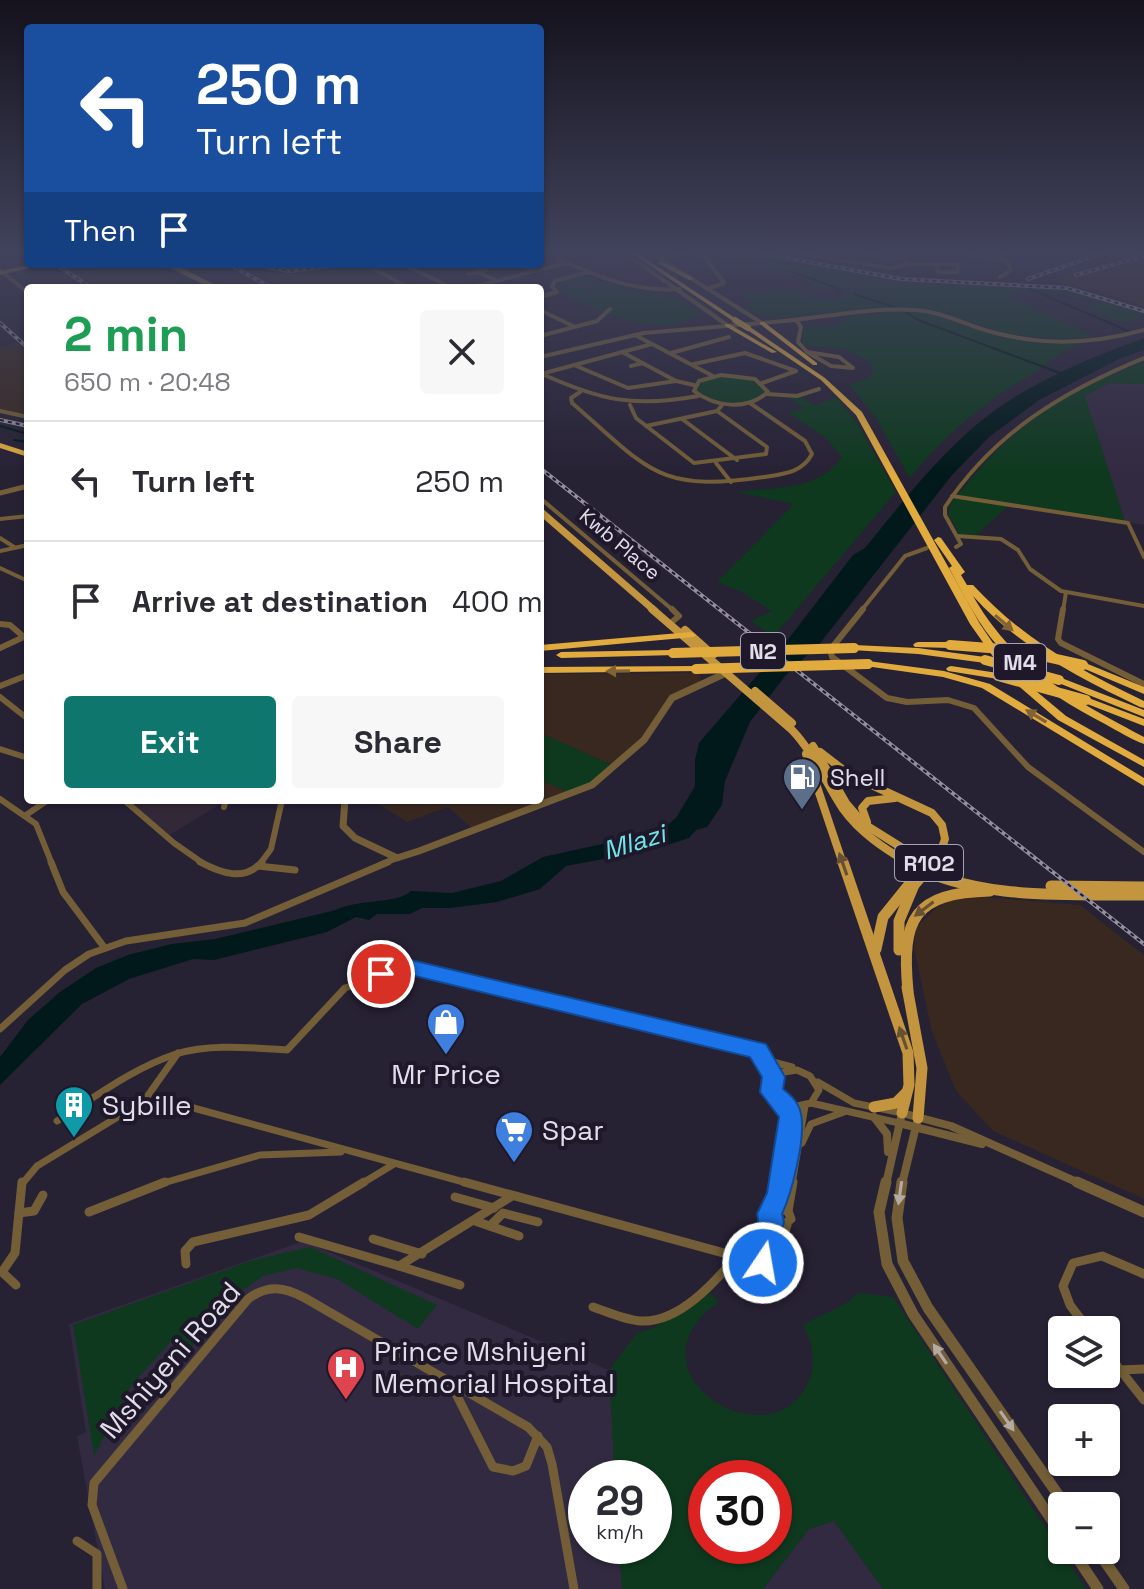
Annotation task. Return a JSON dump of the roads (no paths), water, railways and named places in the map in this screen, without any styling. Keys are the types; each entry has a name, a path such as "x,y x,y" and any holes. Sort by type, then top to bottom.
{"highway":[{"path":"732,327 823,379"},
{"name":"M4","path":"760,327 823,379 859,414 888,456"},
{"name":"M4","path":"760,327 840,387 875,426 932,543 997,658 1033,696 1062,718 1144,764"},
{"path":"0,442 24,447"},
{"path":"0,442 24,453"},
{"name":"M4","path":"932,543 986,624 1013,655 1074,702 1144,741"},
{"path":"932,543 1010,628 1046,655 1144,704"},
{"path":"659,639 675,621"},
{"path":"544,651 687,636"},
{"path":"854,648 950,645 1015,650 1083,665 1144,691"},
{"name":"N2","path":"544,651 673,653 854,648 918,651 985,660 1059,680 1144,714"},
{"path":"868,664 944,674 986,686 1144,780"},
{"name":"N2","path":"544,670 868,664 941,668 998,676 1086,700 1144,723"},
{"path":"1062,718 1144,780"}],"main road":[{"name":"R102","path":"544,508 675,621 687,636 731,675 804,735 846,803 875,833 913,856 978,879 1039,886 1144,887"},
{"name":"R102","path":"544,514 675,621"},
{"name":"R102","path":"777,715 808,747 852,821 895,853 937,872 981,885 1081,894 1144,895"},
{"path":"777,715 798,739 807,757 908,1053 908,1090 901,1118"},
{"path":"804,735 850,775 909,799 933,814 944,833 937,855 879,926 875,943 878,964"},
{"path":"875,833 863,815 865,803 887,797 903,801 934,819 941,834 937,855"},
{"path":"913,884 902,908 898,933 924,1074 917,1123"},
{"path":"908,991 905,929 925,905 965,892 1081,894"},
{"path":"874,1112 896,1103 908,1090"}],"street":[{"path":"544,335 574,327"},
{"path":"544,355 630,332 671,327"},
{"path":"544,355 635,335 700,327"},
{"path":"801,327 798,344 806,352 845,370 853,368 836,355 806,352"},
{"path":"980,327 1038,339 1098,340 1144,330"},
{"path":"635,335 713,376"},
{"path":"671,353 729,337"},
{"path":"544,373 652,344"},
{"path":"621,352 676,381 694,385 713,376 739,375 762,383 768,389 767,394"},
{"path":"694,364 745,353 796,371 762,383"},
{"path":"956,547 961,545 944,512 952,496 979,462 1022,423 1080,386 1144,358"},
{"path":"631,366 643,363"},
{"path":"574,365 630,389 676,381"},
{"path":"544,375 606,402 630,405 698,396 723,404 750,403 767,394 797,396 819,389"},
{"path":"694,385 698,396"},
{"path":"580,392 572,397 572,403 661,476 696,484 786,474 802,467 811,457 805,441 750,403"},
{"path":"646,426 717,411 723,404"},
{"path":"630,405 634,416 692,462 716,463 760,457 768,449 717,411"},
{"path":"0,411 24,416"},
{"path":"682,418 737,460"},
{"path":"716,463 731,482"},
{"path":"2,493 24,489"},
{"path":"952,496 1128,523 1144,557"},
{"name":"Kwb Place","path":"544,502 675,621"},
{"path":"1,519 24,516"},
{"path":"957,536 1001,539 1018,550 1030,569 1066,592 1144,606"},
{"path":"0,538 14,547"},
{"path":"932,543 903,557 830,650 832,657 887,698 907,702 948,700 974,708 1028,767 1144,852"},
{"path":"0,551 24,546"},
{"path":"0,568 24,579"},
{"path":"1066,592 1058,639 1061,643 1144,684"},
{"path":"0,624 10,625 24,635"},
{"path":"0,648 24,637"},
{"path":"544,803 592,785 644,740 672,698 731,675"},
{"path":"0,686 24,677"},
{"path":"0,697 24,715"},
{"path":"0,749 24,757"},
{"path":"0,799 26,815 38,828 63,892 104,947"},
{"path":"26,815 42,804"},
{"path":"129,804 212,871 238,875 258,866 269,854 281,804"},
{"path":"344,804 342,817 346,832 366,844 392,852 397,858"},
{"path":"0,1029 31,1005 71,965 104,947 134,940 219,930 255,920 397,858 541,804"},
{"path":"258,866 295,870"},
{"path":"57,1121 137,1071 178,1053 234,1047 287,1050 302,1038 345,988 407,967 758,1050 773,1077 772,1092 787,1105 791,1117 775,1208 769,1214 772,1222 763,1263"},
{"path":"16,1285 2,1272 15,1253 19,1188 25,1175 144,1101 178,1053"},
{"path":"765,1060 797,1070 835,1095 874,1112 889,1140 887,1170"},
{"path":"773,1077 783,1071 797,1070"},
{"path":"190,1107 775,1267 791,1219 788,1211 808,1105 818,1095 815,1080"},
{"path":"787,1105 874,1112 901,1118 988,1145 1144,1212"},
{"path":"799,1149 811,1124 847,1111"},
{"path":"901,1118 881,1196 880,1234 893,1276 913,1314 1048,1514"},
{"path":"917,1123 897,1208 903,1261 928,1308 1056,1492"},
{"path":"89,1212 168,1181 241,1159 264,1154 349,1152"},
{"path":"186,1264 185,1251 193,1242 309,1215 394,1164"},
{"path":"19,1213 34,1211 43,1195"},
{"path":"399,1266 512,1196"},
{"path":"455,1197 494,1208"},
{"path":"775,1208 788,1211"},
{"path":"490,1226 503,1213 538,1222"},
{"path":"475,1221 519,1236"},
{"path":"772,1222 787,1225"},
{"path":"299,1237 460,1285"},
{"path":"373,1239 422,1254"},
{"path":"593,1307 644,1322 667,1315 710,1285 737,1256"},
{"path":"1078,1316 1070,1305 1063,1286 1073,1263 1102,1256 1144,1274"},
{"name":"Mshiyeni Road","path":"123,1589 92,1505 94,1483 255,1293 268,1287 287,1288 538,1436"},
{"path":"1120,1370 1144,1369"},
{"path":"1120,1370 1144,1400"},
{"path":"450,1382 493,1467 513,1471 526,1466 538,1436 547,1447 574,1589"},
{"path":"77,1541 97,1554 98,1561 93,1571 97,1589"},
{"path":"1081,1564 1098,1589"},
{"path":"1107,1564 1124,1589"}],"water":[{"name":"Mlazi","path":"1144,338 1144,350 1121,358 1039,400 989,437 952,475 821,642 786,675 750,722 725,781 722,805 707,827 696,830 689,838 652,850 566,866 540,889 497,902 422,908 410,914 377,914 369,920 356,917 327,932 214,960 193,959 129,979 82,1004 0,1085 0,1057 28,1020 60,992 96,968 128,955 172,944 215,939 355,904 397,898 411,891 452,893 501,881 543,857 611,842 667,825 676,818 695,786 695,760 699,743 786,642 853,555 865,548 946,453 995,410 1035,385"}],"waterway":[{"path":"937,327 1060,373"},
{"path":"1120,327 1131,332"},
{"path":"0,426 24,433"},
{"path":"14,440 24,441"}],"railway":[{"path":"5,327 24,344"},
{"path":"0,420 24,425"},
{"path":"544,471 1144,944"}],"place":[{"name":"Shell","path":"802,811"},
{"name":"Mr Price","path":"446,1056"},
{"name":"Sybille","path":"74,1139"},
{"name":"Spar","path":"514,1164"},
{"name":"Prince Mshiyeni Memorial Hospital","path":"346,1401"}]}
